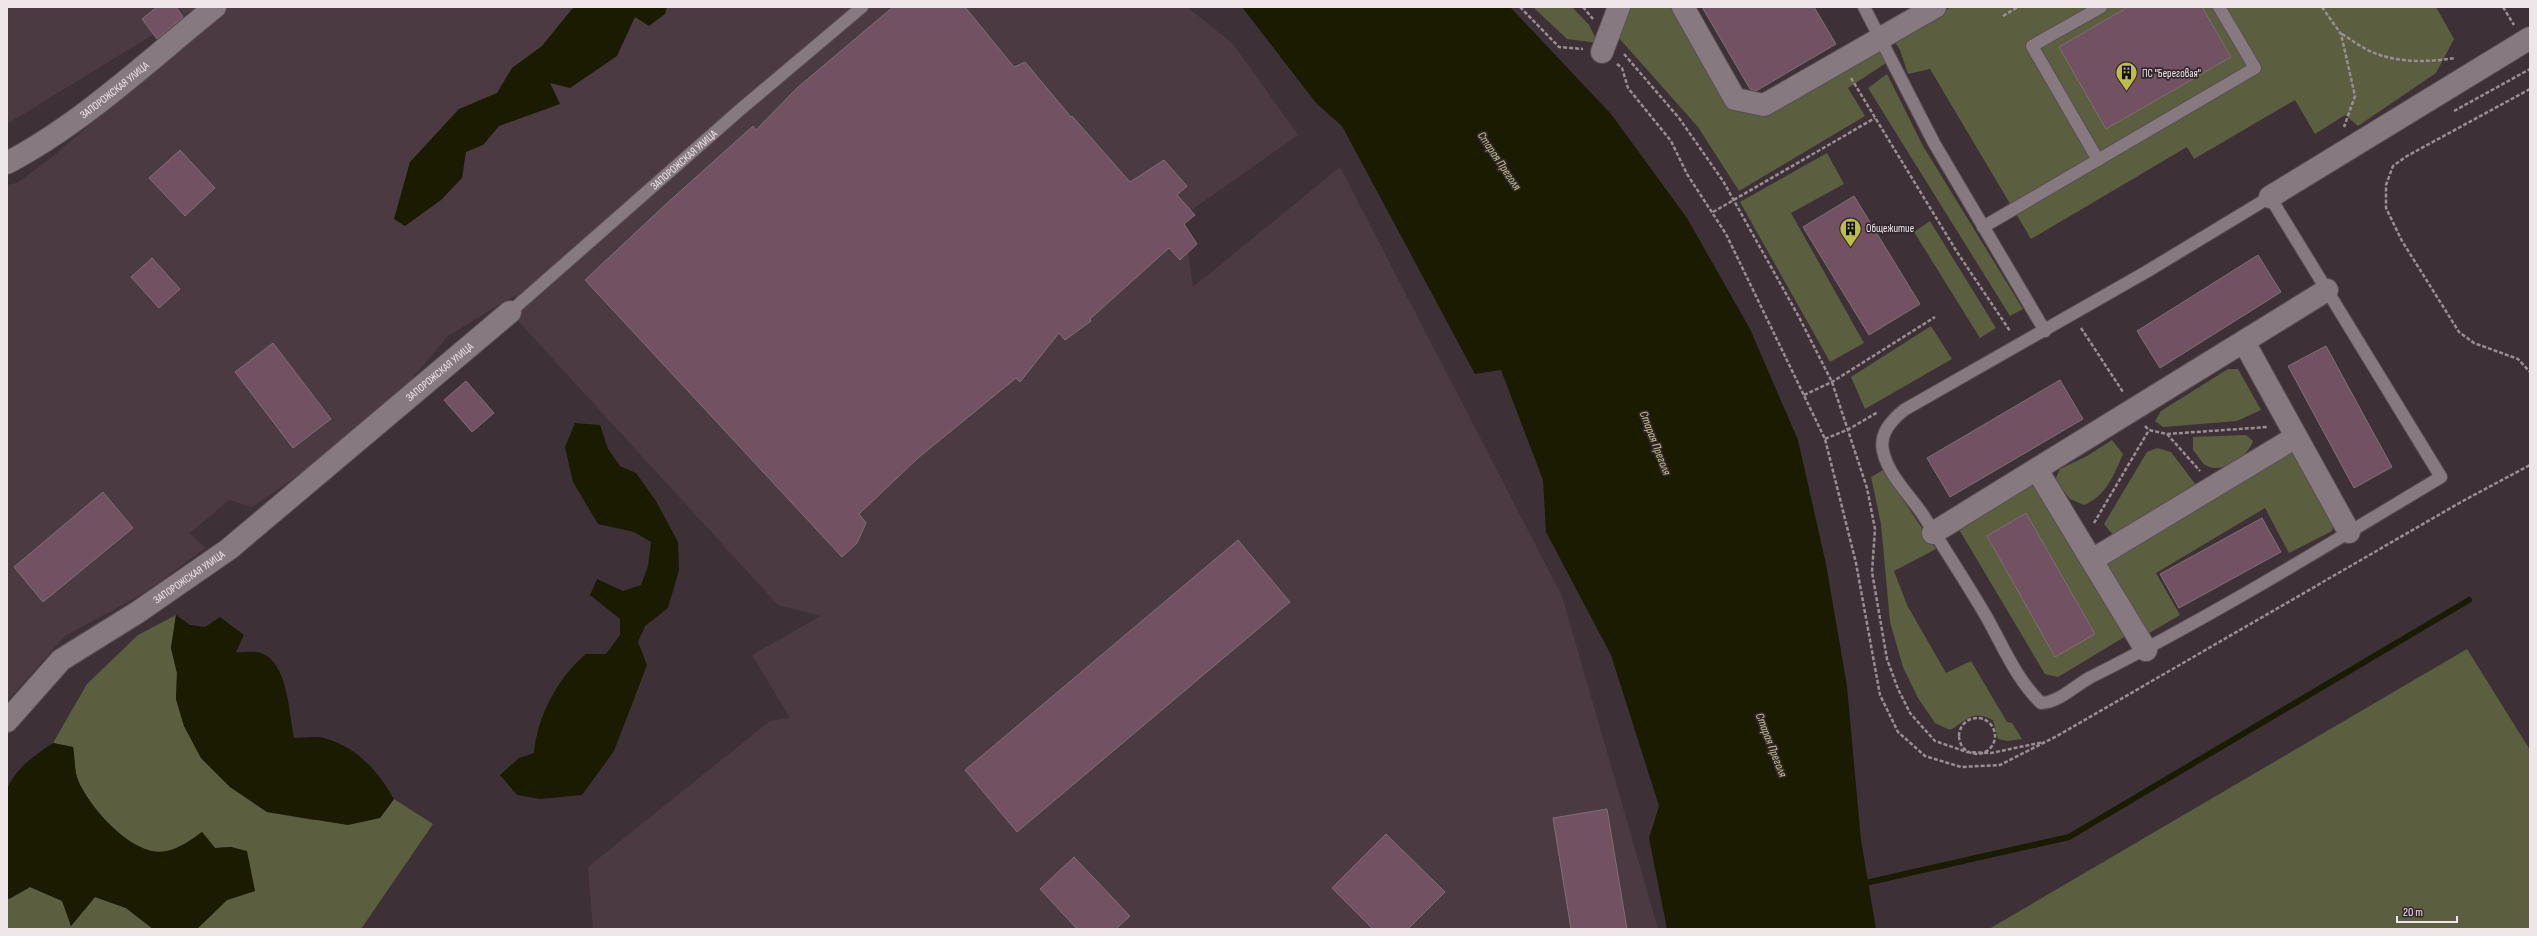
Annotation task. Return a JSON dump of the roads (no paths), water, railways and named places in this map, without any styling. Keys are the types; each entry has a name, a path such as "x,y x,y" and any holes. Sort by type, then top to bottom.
{"street":[{"name":"ЗАПОРОЖСКАЯ УЛИЦА","path":"7,163 33,150 90,109 215,7"},
{"path":"1604,44 1619,7"},
{"path":"1683,7 1735,99 1764,105 1880,37 1935,7"},
{"path":"2270,197 2525,31"},
{"path":"1933,533 2135,410 2327,290"},
{"name":"ЗАПОРОЖСКАЯ УЛИЦА","path":"7,721 61,660 138,612 229,549 510,312"},
{"path":"2244,342 2349,532"},
{"path":"2087,552 2214,487 2293,432"},
{"path":"2037,470 2146,650"}],"lane":[{"name":"ЗАПОРОЖСКАЯ УЛИЦА","path":"510,312 735,114 862,7"},
{"path":"1864,7 1934,143 2045,331"},
{"path":"2098,160 2032,46 2101,7"},
{"path":"1983,227 2255,68 2219,7"},
{"path":"2270,197 2441,477 2146,650 2081,682 2052,702 2041,703 2024,684 1984,614 1933,533 1888,468 1882,449 1885,434 1890,421 1904,410 2045,331 2270,197"}],"water":[{"path":"577,7 667,7 665,14 649,26 635,17 617,56 570,88 550,83 560,104 499,126 483,145 466,152 462,178 441,200 405,226 394,219 410,162 459,109 497,93 512,68 542,46 572,9"},
{"name":"Старая Преголя","path":"1242,7 1510,7 1611,114 1687,218 1750,329 1798,440 1826,564 1847,686 1861,840 1876,929 1667,929 1649,838 1659,806 1611,655 1546,532 1543,480 1501,370 1475,374 1342,126 1316,103"},
{"path":"575,423 600,425 608,449 620,466 636,473 656,501 678,542 679,570 668,608 645,626 638,642 647,665 614,751 582,795 540,799 517,795 500,775 519,758 534,753 539,726 544,712 566,674 586,654 606,654 620,635 620,619 590,595 597,579 623,591 641,585 648,566 651,542 634,532 598,524 573,482 565,447"},
{"path":"176,615 190,625 205,627 220,617 244,635 236,652 258,652 270,658 277,667 286,690 294,738 324,738 347,747 365,761 381,779 394,799 380,818 348,825 267,812 230,787 201,758 184,726 176,699 177,673 171,648"},
{"path":"53,743 73,747 78,780 84,791 102,816 114,829 127,839 141,847 154,851 167,851 181,846 202,832 215,848 231,847 247,851 255,891 227,900 197,929 153,929 126,908 95,897 71,926 62,901 30,887 9,899 7,897 7,789 21,768 33,757"}],"waterway":[{"path":"1861,884 2069,837 2469,600"}],"place":[{"name":"ПС \"Береговая\"","path":"2127,92"},
{"name":"Общежитие","path":"1851,248"}]}
